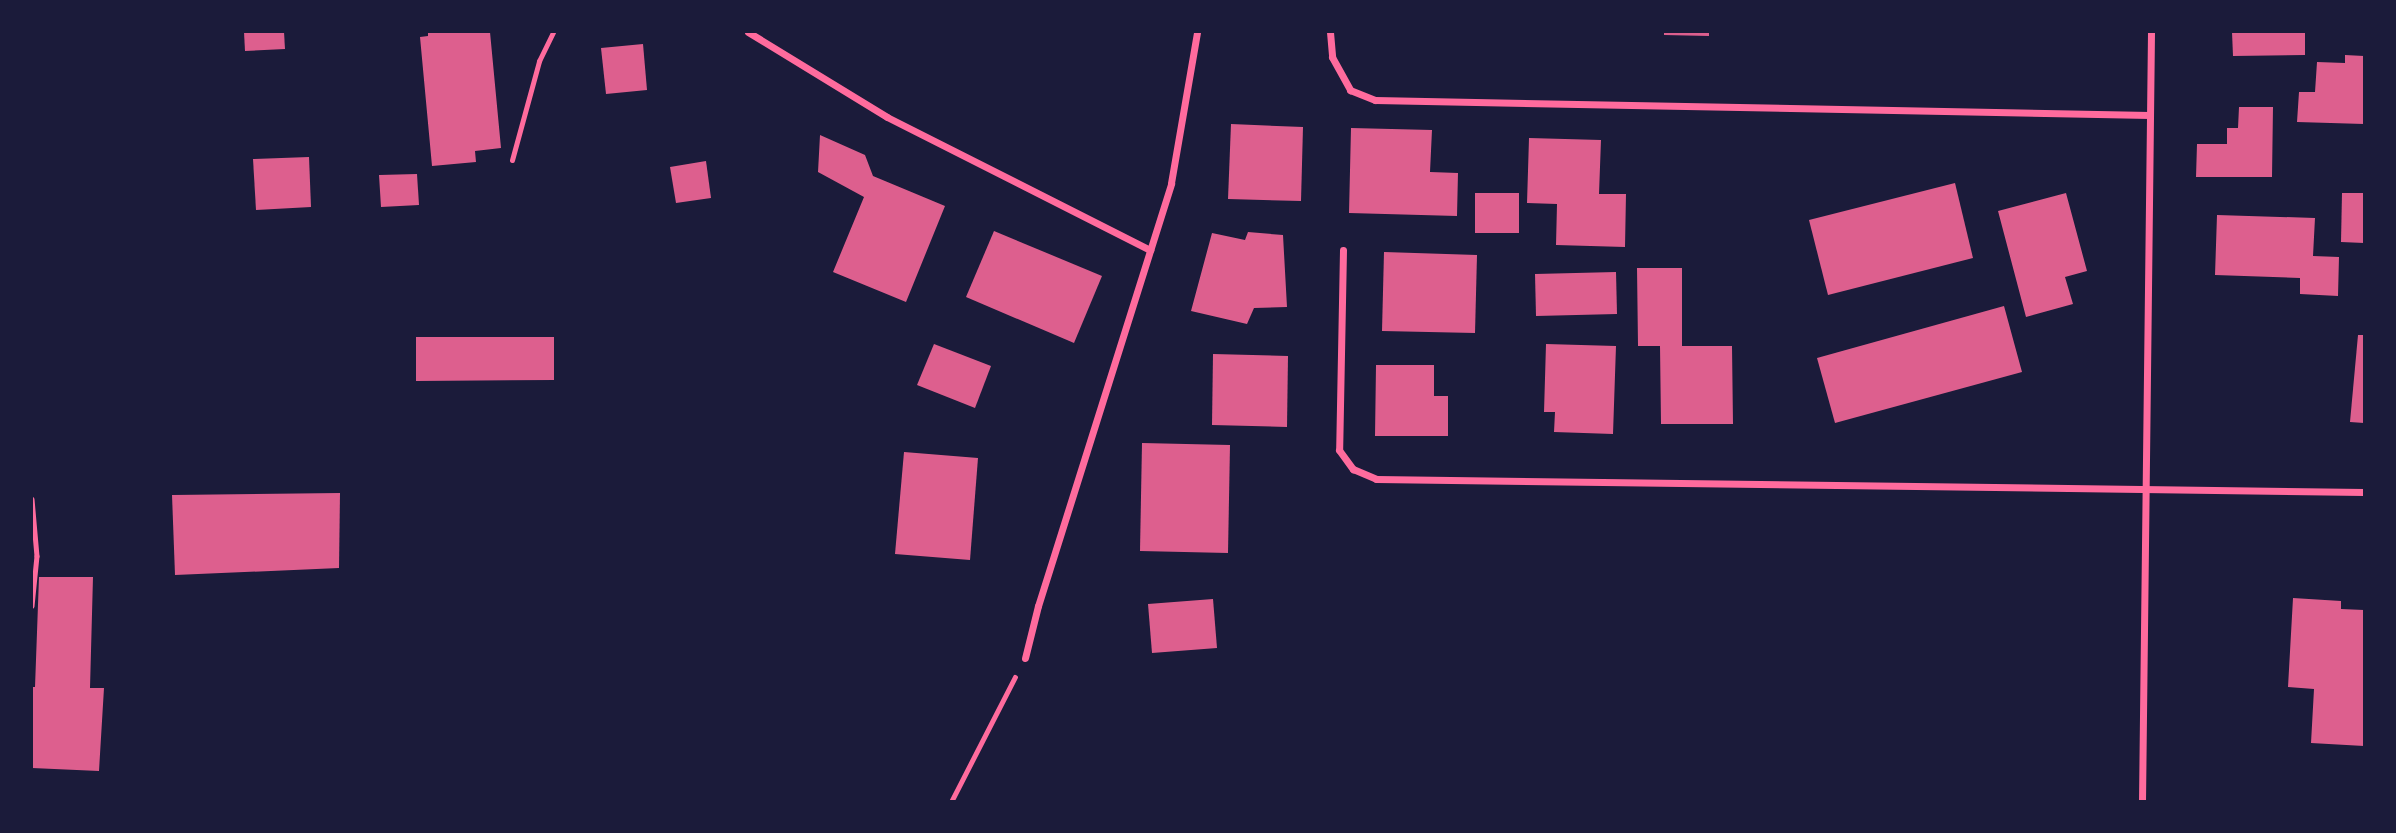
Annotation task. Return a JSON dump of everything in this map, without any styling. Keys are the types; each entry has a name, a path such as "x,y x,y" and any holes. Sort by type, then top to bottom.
{"street":[{"path":"748,32 887,117 1150,250"},
{"path":"1025,658 1038,606 1171,183 1197,32"},
{"path":"1330,32 1332,57 1350,90 1374,100 2150,115"},
{"path":"2142,802 2151,32"},
{"path":"1343,250 1339,450 1353,469 1376,479 2364,492"}],"lane":[{"path":"512,160 539,61 553,32"}],"path":[{"path":"32,499 37,556 32,606"},
{"path":"951,802 1025,658"}],"building":[{"path":"244,32 284,32 285,49 245,51"},
{"path":"428,32 490,32 501,148 475,151 476,162 432,166 420,37 428,36"},
{"path":"1664,32 1709,32 1709,36 1664,35"},
{"path":"2232,32 2305,32 2305,55 2233,56"},
{"path":"643,44 647,90 606,94 601,48"},
{"path":"2345,55 2364,56 2364,124 2297,122 2299,92 2315,92 2317,62 2345,63"},
{"path":"2239,107 2273,107 2272,177 2196,177 2197,144 2227,144 2227,128 2238,128"},
{"path":"1231,124 1303,127 1301,201 1228,199"},
{"path":"1351,128 1432,130 1430,172 1458,173 1457,216 1349,213"},
{"path":"820,135 865,155 873,176 945,206 906,302 833,272 864,197 818,172"},
{"path":"1529,138 1601,140 1599,194 1626,194 1625,247 1556,245 1557,204 1527,203"},
{"path":"309,157 311,207 256,210 253,159"},
{"path":"706,161 711,198 676,203 670,167"},
{"path":"417,174 419,205 381,207 379,175"},
{"path":"1955,183 1973,258 1828,295 1809,220"},
{"path":"1475,193 1519,193 1519,233 1475,233"},
{"path":"2066,193 2087,271 2065,277 2073,304 2026,317 1998,211"},
{"path":"2342,193 2364,193 2364,243 2341,242"},
{"path":"2217,215 2315,218 2313,256 2339,257 2338,296 2300,294 2300,278 2215,275"},
{"path":"994,231 1102,276 1074,343 966,297"},
{"path":"1248,232 1283,235 1287,307 1254,308 1247,324 1191,311 1212,233 1245,240"},
{"path":"1384,252 1477,255 1475,333 1382,331"},
{"path":"1637,268 1682,268 1682,346 1732,346 1733,424 1661,424 1660,346 1638,346"},
{"path":"1616,272 1617,314 1536,316 1535,274"},
{"path":"2004,306 2022,372 1835,423 1817,358"},
{"path":"2358,335 2364,335 2364,423 2350,422"},
{"path":"416,337 554,337 554,380 416,381"},
{"path":"934,344 991,366 975,408 917,385"},
{"path":"1546,344 1616,346 1613,434 1554,432 1555,412 1544,412"},
{"path":"1213,354 1288,356 1287,427 1212,425"},
{"path":"1376,365 1434,365 1434,396 1448,396 1448,436 1375,436"},
{"path":"1142,443 1230,445 1228,553 1140,551"},
{"path":"904,452 978,458 970,560 895,554"},
{"path":"340,493 339,568 175,575 172,495"},
{"path":"39,577 93,577 90,688 104,688 99,771 32,768 32,687 35,687"},
{"path":"2293,598 2341,601 2341,609 2364,610 2364,746 2311,743 2314,689 2288,687"},
{"path":"1213,599 1217,648 1152,653 1148,604"}]}
